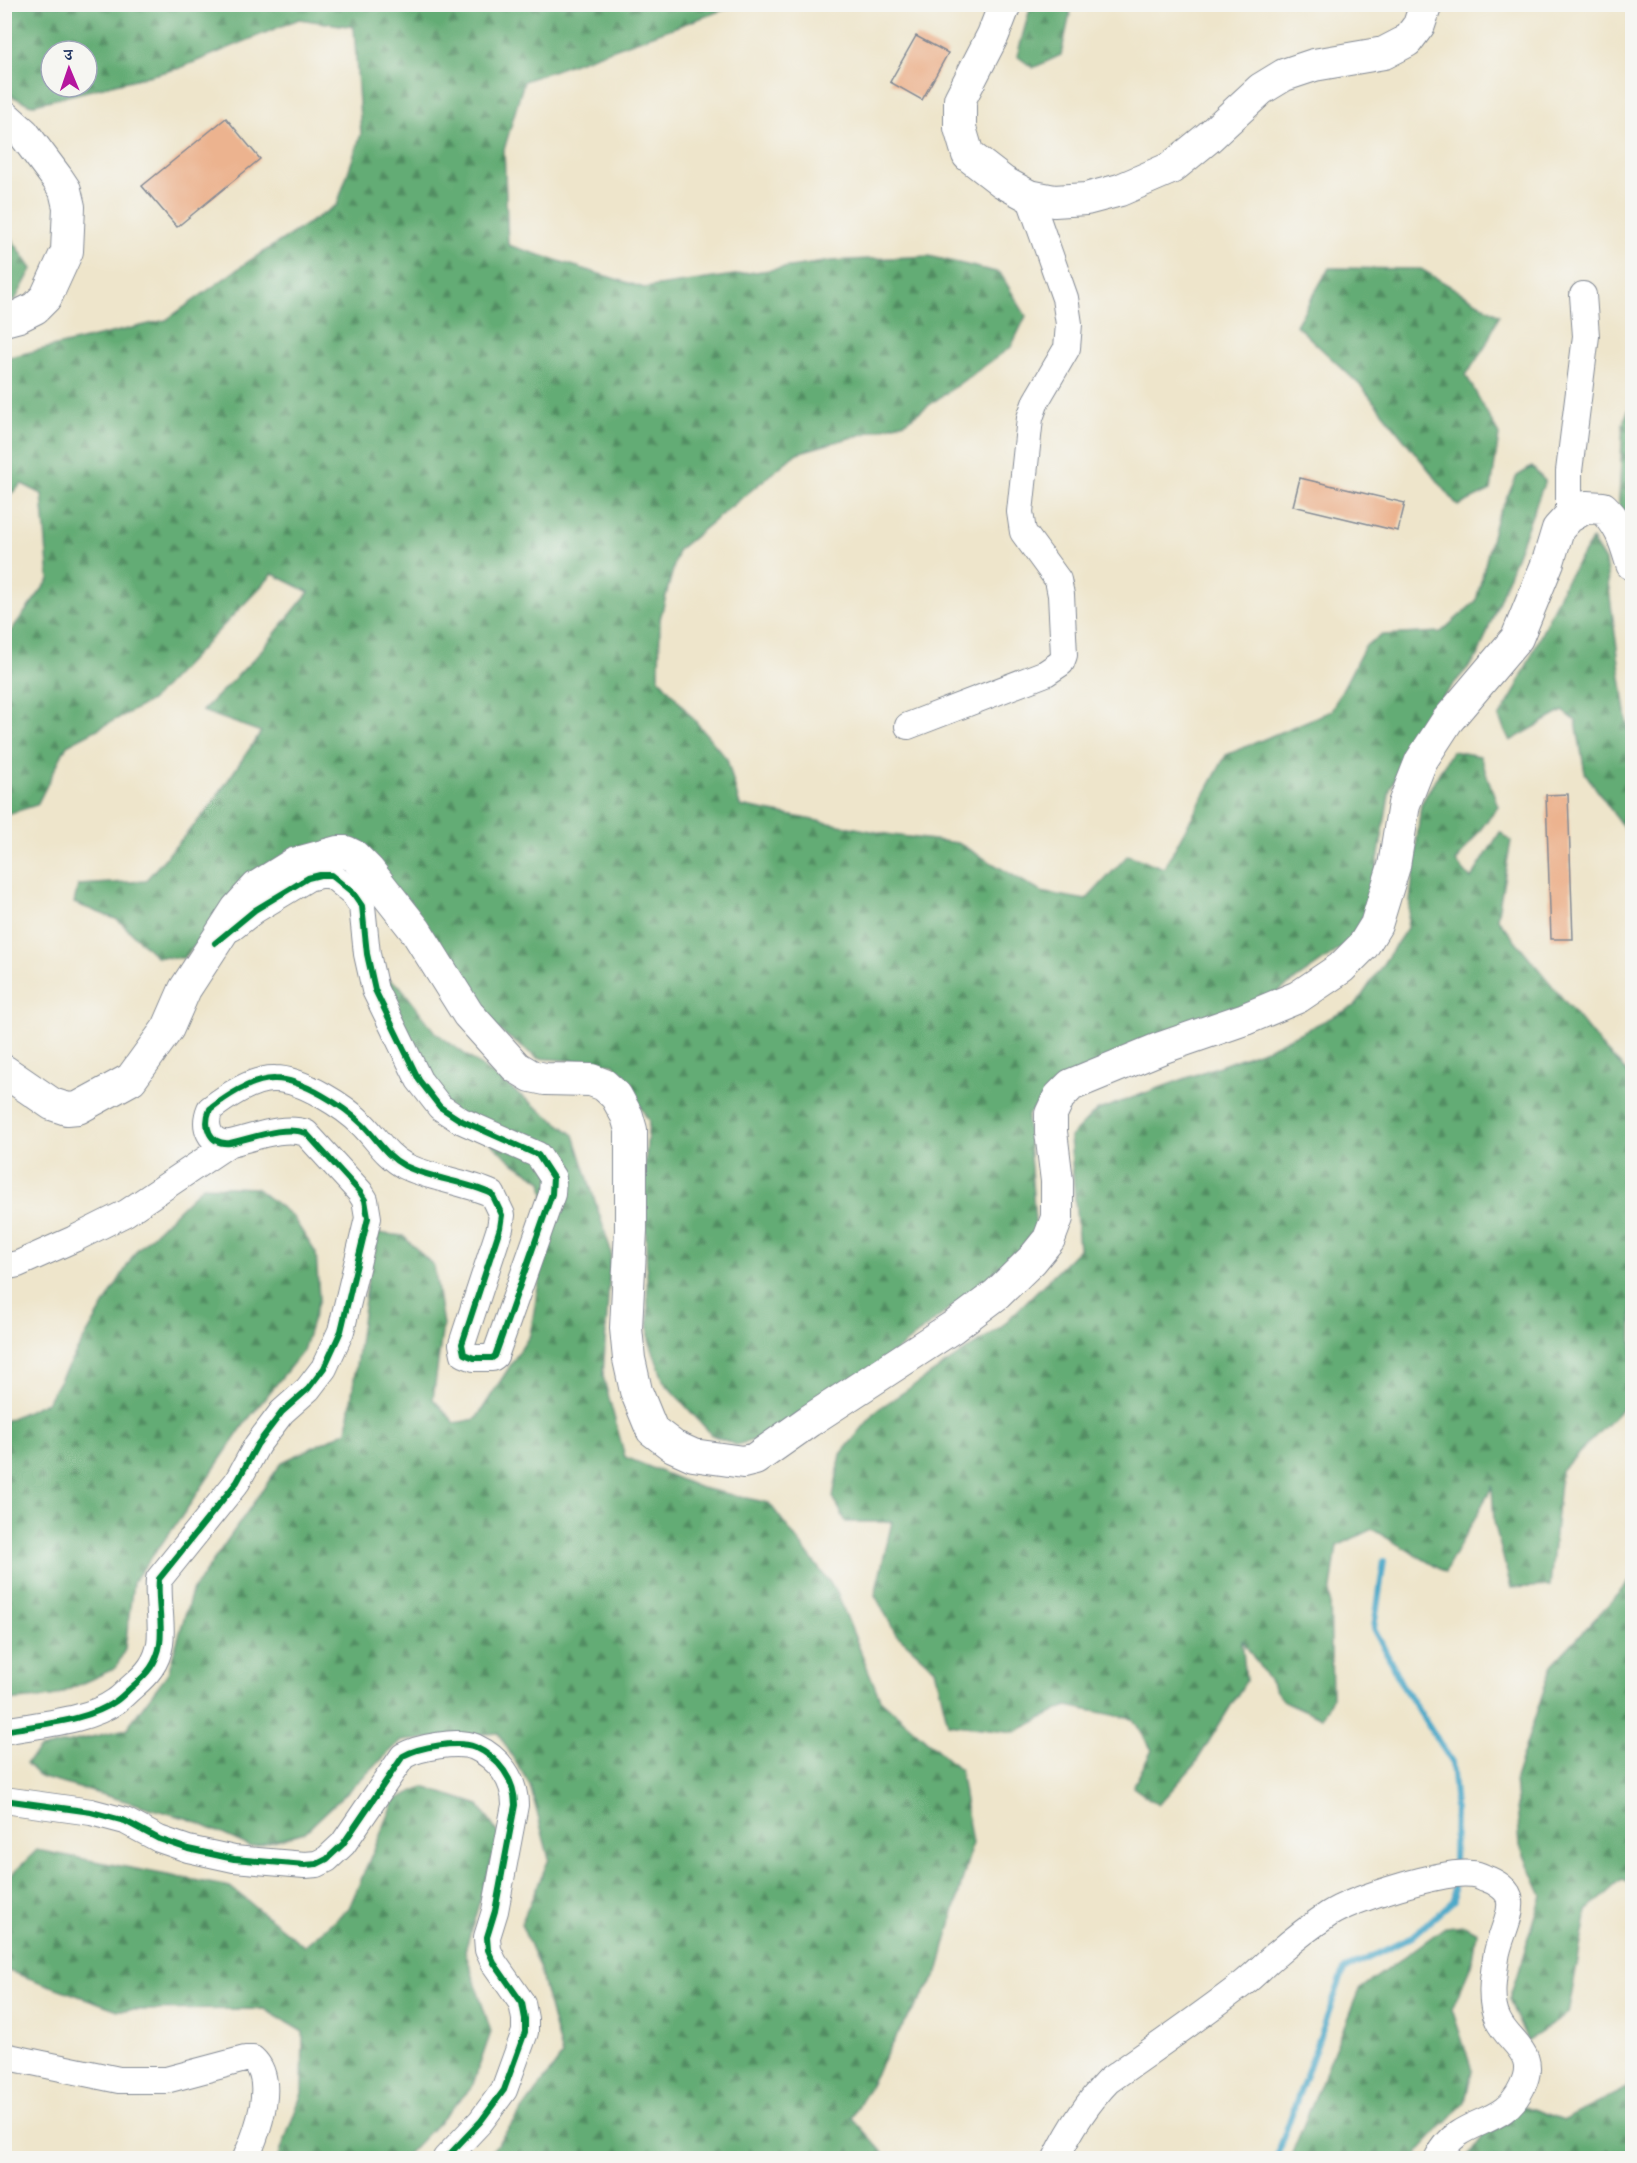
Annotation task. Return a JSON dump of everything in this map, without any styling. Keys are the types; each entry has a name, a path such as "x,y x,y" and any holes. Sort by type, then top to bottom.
{"main road":[{"path":"1005,4 993,35 960,99 960,128 968,154 1003,182 1029,196 1054,201 1086,199 1120,190 1171,168 1209,138 1261,89 1284,75 1314,65 1384,53 1407,40 1419,25 1426,4"},
{"path":"4,116 24,134 57,178 65,190 69,207 67,252 46,297 35,308 20,316 4,320"},
{"path":"4,1071 52,1104 67,1109 78,1108 131,1079 168,1028 185,989 237,909 257,887 294,864 338,852 346,852 354,856 368,870 416,931 468,1014 516,1067 531,1076 545,1079 591,1080 604,1085 616,1096 627,1116 631,1130 632,1230 626,1328 629,1359 636,1391 652,1430 667,1443 693,1455 743,1462 755,1459 953,1327 997,1294 1032,1260 1049,1239 1057,1218 1057,1181 1051,1114 1059,1097 1071,1085 1161,1048 1245,1020 1298,997 1341,969 1363,946 1376,925 1391,876 1404,804 1421,760 1447,721 1517,638 1548,562 1558,529 1569,517 1586,507 1603,508 1616,520 1632,564"}],"street":[{"path":"908,726 1046,673 1061,663 1064,655 1058,580 1023,532 1020,512 1030,418 1036,401 1067,348 1070,324 1065,298 1029,196"},
{"path":"1569,517 1569,471 1586,336 1583,295"},
{"path":"4,1731 81,1716 99,1710 115,1702 149,1670 154,1664 161,1642 159,1579 237,1482 257,1445 282,1412 308,1389 324,1368 340,1331 369,1218 365,1200 306,1133 288,1130 223,1144 215,1141 207,1132 207,1116 210,1109 256,1082 276,1078 296,1084 334,1101 363,1125 387,1154 405,1166 492,1194 502,1215 500,1228 462,1344 464,1354 474,1358 495,1356 552,1194 553,1178 538,1155 446,1112 424,1088 375,990 367,954 362,906 353,893 331,875 309,878 255,910 215,943"},
{"path":"4,1267 18,1264 126,1213 230,1143"},
{"path":"4,1800 91,1812 125,1821 159,1839 188,1849 234,1859 317,1864 327,1859 343,1844 403,1756 412,1750 442,1744 474,1746 497,1761 512,1781 515,1806 495,1911 487,1936 488,1950 494,1963 522,2003 525,2031 504,2090 481,2121 446,2158"},
{"path":"1056,2158 1071,2127 1092,2098 1108,2081 1246,1982 1278,1953 1330,1913 1368,1896 1433,1878 1471,1873 1494,1881 1510,1899 1510,1910 1497,1946 1493,2001 1498,2021 1521,2048 1526,2064 1526,2075 1516,2098 1494,2118 1457,2134 1438,2158"},
{"path":"4,2056 119,2080 166,2080 245,2059 253,2059 260,2065 264,2077 264,2093 257,2134 246,2158"}],"green space":[{"path":"5,5 737,5 524,81 504,150 508,245 644,288 831,261 929,256 1000,273 1026,316 1011,347 905,422 797,453 678,550 660,619 659,678 727,759 740,806 892,835 958,843 1041,892 1086,900 1128,855 1164,868 1226,755 1331,711 1365,646 1382,635 1441,632 1476,601 1496,520 1517,476 1532,467 1545,481 1478,656 1425,717 1390,789 1371,902 1350,942 1275,994 1050,1092 1027,1116 1037,1248 1000,1269 876,1367 779,1433 736,1445 712,1435 664,1382 649,1340 644,1177 649,1121 614,1064 537,1058 478,1015 344,843 234,903 184,958 157,957 118,920 74,903 78,885 145,881 209,808 261,732 202,711 255,658 309,592 273,574 151,701 67,745 37,805 5,815 4,640 49,580 42,494 22,484 5,499 5,358 166,320 249,261 337,205 361,134 354,27 299,19 180,68 99,88 99,39 39,39 39,99 55,99 31,105 5,93"},
{"path":"1031,5 1072,5 1061,55 1033,68 1017,56"},
{"path":"5,229 32,269 15,300 5,303"},
{"path":"1329,268 1421,269 1499,315 1485,347 1466,375 1499,435 1491,490 1458,506 1362,387 1296,325"},
{"path":"1632,400 1632,580 1617,540 1623,424"},
{"path":"1592,540 1605,561 1627,720 1632,739 1632,840 1585,773 1576,721 1563,711 1510,741 1499,718 1514,693 1565,582"},
{"path":"1452,751 1480,756 1498,806 1456,862 1471,879 1500,832 1511,841 1497,918 1602,1047 1632,1077 1632,1399 1561,1471 1550,1586 1511,1588 1494,1522 1492,1487 1445,1572 1372,1529 1337,1546 1330,1596 1332,1697 1322,1718 1282,1700 1242,1640 1246,1681 1195,1764 1158,1805 1133,1787 1152,1750 1133,1719 1067,1706 1015,1732 948,1724 935,1669 896,1634 875,1595 892,1522 846,1522 833,1497 841,1454 877,1410 1001,1327 1079,1249 1070,1137 1096,1111 1269,1048 1355,1006 1407,928 1421,804"},
{"path":"382,975 400,986 435,1032 574,1135 611,1251 603,1376 625,1457 701,1488 769,1503 836,1591 880,1699 960,1770 972,1844 938,1973 896,2036 852,2118 888,2158 482,2158 492,2151 562,2056 539,1967 521,1924 549,1859 530,1785 498,1733 401,1741 305,1832 251,1847 189,1819 40,1777 26,1763 40,1749 126,1729 168,1673 192,1591 282,1462 347,1431 368,1278 378,1233 403,1236 434,1266 443,1325 433,1399 455,1423 476,1419 530,1335 549,1222 542,1181 511,1161 429,1089"},
{"path":"203,1186 256,1188 292,1216 316,1253 319,1299 303,1351 245,1423 180,1519 133,1582 125,1649 116,1668 52,1697 5,1701 5,1421 47,1402 136,1251"},
{"path":"1632,1579 1632,1884 1622,1880 1587,1911 1568,2014 1527,2041 1509,2000 1542,1896 1520,1846 1515,1778 1552,1665"},
{"path":"423,1787 479,1805 499,1835 465,1951 491,2032 472,2087 404,2158 278,2158 302,2093 303,2032 264,2009 118,2010 6,1970 4,1882 37,1850 230,1887 304,1946 349,1908 395,1800"},
{"path":"1464,1925 1477,1932 1473,1960 1452,2009 1472,2070 1465,2102 1418,2152 1417,2158 1290,2158 1359,1990 1445,1927"},
{"path":"1632,2065 1632,2158 1467,2158 1509,2101 1564,2120 1628,2088"}],"building":[{"path":"916,36 948,53 922,100 890,82"},
{"path":"226,118 260,159 177,227 142,186"},
{"path":"1300,478 1405,503 1398,531 1293,506"},
{"path":"1568,794 1573,939 1551,939 1546,795"}],"waterway":[{"path":"1384,1561 1374,1628 1402,1685 1452,1762 1455,1796 1454,1869"},
{"path":"1276,2158 1344,1970 1412,1937 1454,1900 1454,1882"}],"cycle path":[{"path":"4,1731 91,1714 118,1699 147,1672 154,1662 160,1644 159,1579 237,1482 257,1445 282,1412 308,1389 324,1368 341,1331 368,1218 365,1200 306,1133 278,1131 223,1143 213,1138 208,1128 210,1109 232,1094 258,1081 286,1080 322,1095 345,1110 363,1125 392,1157 405,1166 492,1194 502,1215 500,1228 462,1344 464,1354 474,1358 495,1356 552,1194 553,1178 538,1155 460,1120 440,1107 419,1080 375,990 367,954 362,906 353,893 331,875 308,878 255,910 215,943"},
{"path":"4,1800 91,1812 125,1821 159,1839 188,1849 234,1859 317,1864 327,1859 343,1844 403,1756 428,1747 459,1744 475,1747 491,1757 509,1779 515,1805 495,1911 487,1937 488,1950 494,1963 522,2003 525,2032 504,2090 481,2121 446,2158"}]}
